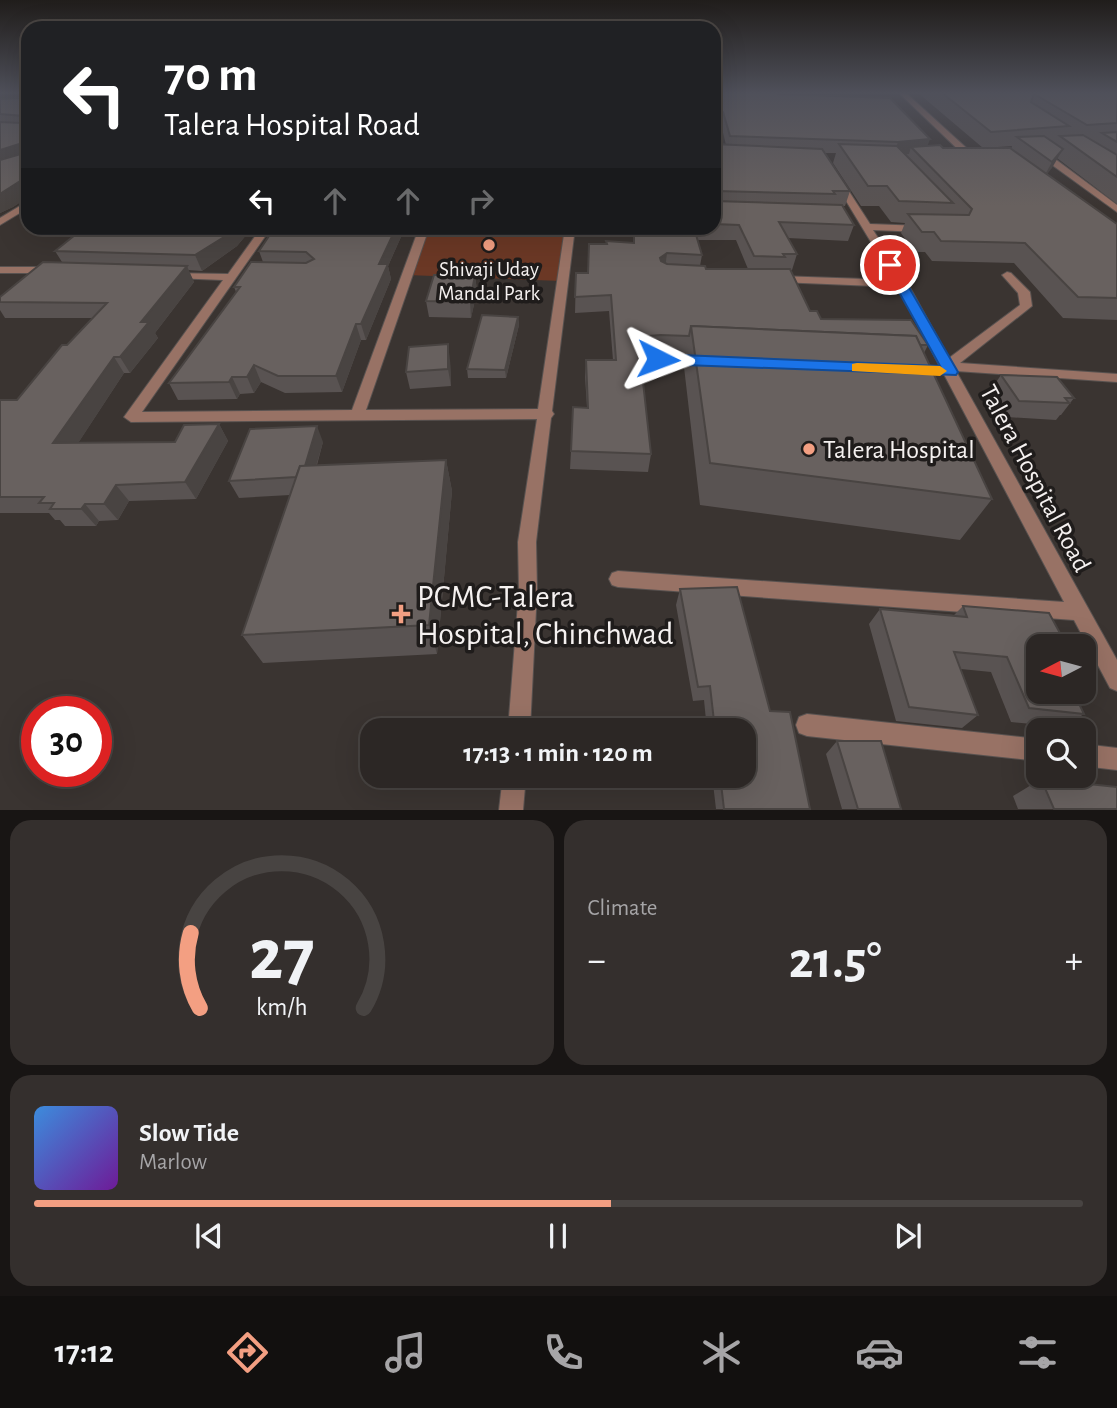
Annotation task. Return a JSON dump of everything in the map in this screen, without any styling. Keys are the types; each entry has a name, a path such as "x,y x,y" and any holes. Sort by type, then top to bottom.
{"street":[{"path":"942,130 970,156"},
{"path":"1028,152 1051,150"},
{"path":"1039,151 1117,209"},
{"path":"721,154 734,154"},
{"path":"952,157 982,155"},
{"name":"Talera Hospital Road","path":"829,168 857,219 902,284 945,369 1117,681"},
{"path":"0,222 21,208"},
{"path":"857,219 933,229"},
{"path":"264,235 262,242 131,417 547,414"},
{"path":"358,414 422,235"},
{"path":"520,718 528,601 527,542 547,414 561,281 569,235"},
{"path":"30,279 41,270"},
{"path":"0,271 68,271"},
{"path":"164,274 239,273"},
{"path":"945,369 1026,306 1024,292 1007,275"},
{"path":"763,279 902,284"},
{"path":"658,359 713,361"},
{"path":"945,369 1117,378"},
{"path":"618,579 1080,612"},
{"path":"807,725 1026,749"},
{"path":"1096,757 1117,759"},
{"path":"511,810 514,788"}],"shaded area":[{"path":"424,235 569,235 561,281 407,275"}],"building":[{"path":"0,130 21,130 21,145 0,150"},
{"path":"728,130 921,130 930,139 898,142 730,136"},
{"path":"988,130 1020,130 991,132"},
{"path":"1117,132 1117,142 1102,133"},
{"path":"1083,135 1117,155 1117,177 1060,136"},
{"path":"1044,136 1063,149 1052,162 1017,137"},
{"path":"721,144 822,149 850,191 833,191 835,194 721,191"},
{"path":"839,144 897,146 953,203 899,201 887,186 868,186"},
{"path":"940,145 943,148 1010,148 1117,224 1117,298 1078,297 1025,243 941,241 934,232 922,232 908,214 969,215 972,209 911,147"},
{"path":"21,154 21,180 0,194 0,160"},
{"path":"721,201 842,205 854,225 779,222 797,254 783,254 785,257 754,256 739,225 721,224"},
{"path":"75,235 227,235 195,255 55,251"},
{"path":"270,235 393,235 379,264 388,264 361,324 356,324 336,376 278,376 254,365 247,377 232,377 229,382 169,383 240,287 234,287 251,262 306,263 314,259 306,252 259,251"},
{"path":"634,235 696,235 702,255 667,253 660,258 661,261 667,264 705,266 706,269 790,269 810,311 817,311 821,319 911,320 928,345 920,345 916,336 691,326 689,336 638,337 651,454 571,451 573,407 588,408 586,360 616,360 611,295 575,297 576,273 588,273 589,244 607,244 606,241 634,243"},
{"path":"43,262 187,266 141,322 149,322 120,357 114,357 53,443 175,442 184,425 219,424 185,482 116,485 104,504 85,504 81,509 50,509 54,503 39,503 44,497 0,497 0,400 17,400 62,345 67,345 107,303 0,302 0,297"},
{"path":"434,275 475,275 470,302 426,301"},
{"path":"482,315 518,317 505,370 467,369"},
{"path":"691,326 916,336 992,499 710,463"},
{"path":"448,344 448,369 406,372 409,347"},
{"path":"1001,375 1057,377 1074,398 1065,398 1069,403 1019,401"},
{"path":"317,426 305,466 300,466 296,477 229,481 250,429"},
{"path":"446,460 429,625 242,635 300,466"},
{"path":"737,587 770,711 790,712 810,809 724,809 722,788 756,788 756,718 714,718 710,686 698,687 680,589"},
{"path":"963,606 1049,613 1060,634 1026,634 1026,701 1007,657 954,652 978,715 909,707 880,609 967,617"},
{"path":"1027,704 1079,704 1084,714 1029,708"},
{"path":"837,741 881,741 901,809 858,809"},
{"path":"1096,785 1117,787 1117,809 1054,809 1045,788 1096,788"}],"slow traffic":[{"path":"857,368 940,371"}],"place":[{"name":"Shivaji Uday Mandal Park","path":"489,245"},
{"name":"Talera Hospital","path":"809,449"},
{"name":"PCMC-Talera Hospital, Chinchwad","path":"401,614"}],"route":[{"path":"658,359 951,372 890,265"}]}
